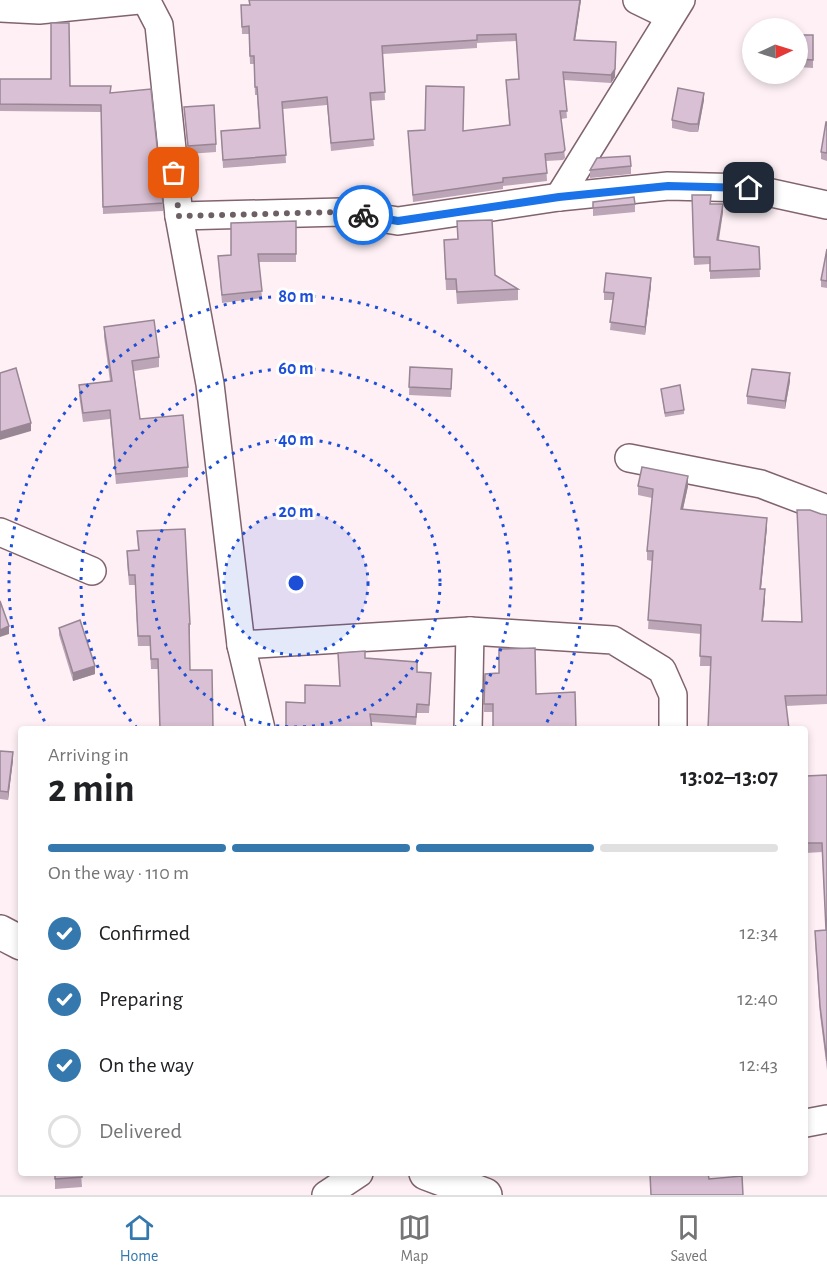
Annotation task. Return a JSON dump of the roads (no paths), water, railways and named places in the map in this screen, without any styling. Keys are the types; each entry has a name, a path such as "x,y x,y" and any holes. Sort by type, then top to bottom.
{"main road":[{"path":"0,932 18,941"},
{"path":"434,1176 485,1195"}],"street":[{"path":"0,8 39,10 139,0"},
{"path":"146,0 159,25 179,216 210,384 241,645 260,726"},
{"path":"559,197 676,8 637,0"},
{"path":"179,216 342,212 398,221 559,197 668,186 749,188 827,205"},
{"path":"629,458 760,484 827,509"},
{"path":"0,532 92,571"},
{"path":"241,645 470,631 613,640 662,670 673,695 673,726"},
{"path":"468,726 470,631"},
{"path":"808,1123 827,1119"},
{"path":"326,1195 354,1176"}]}
